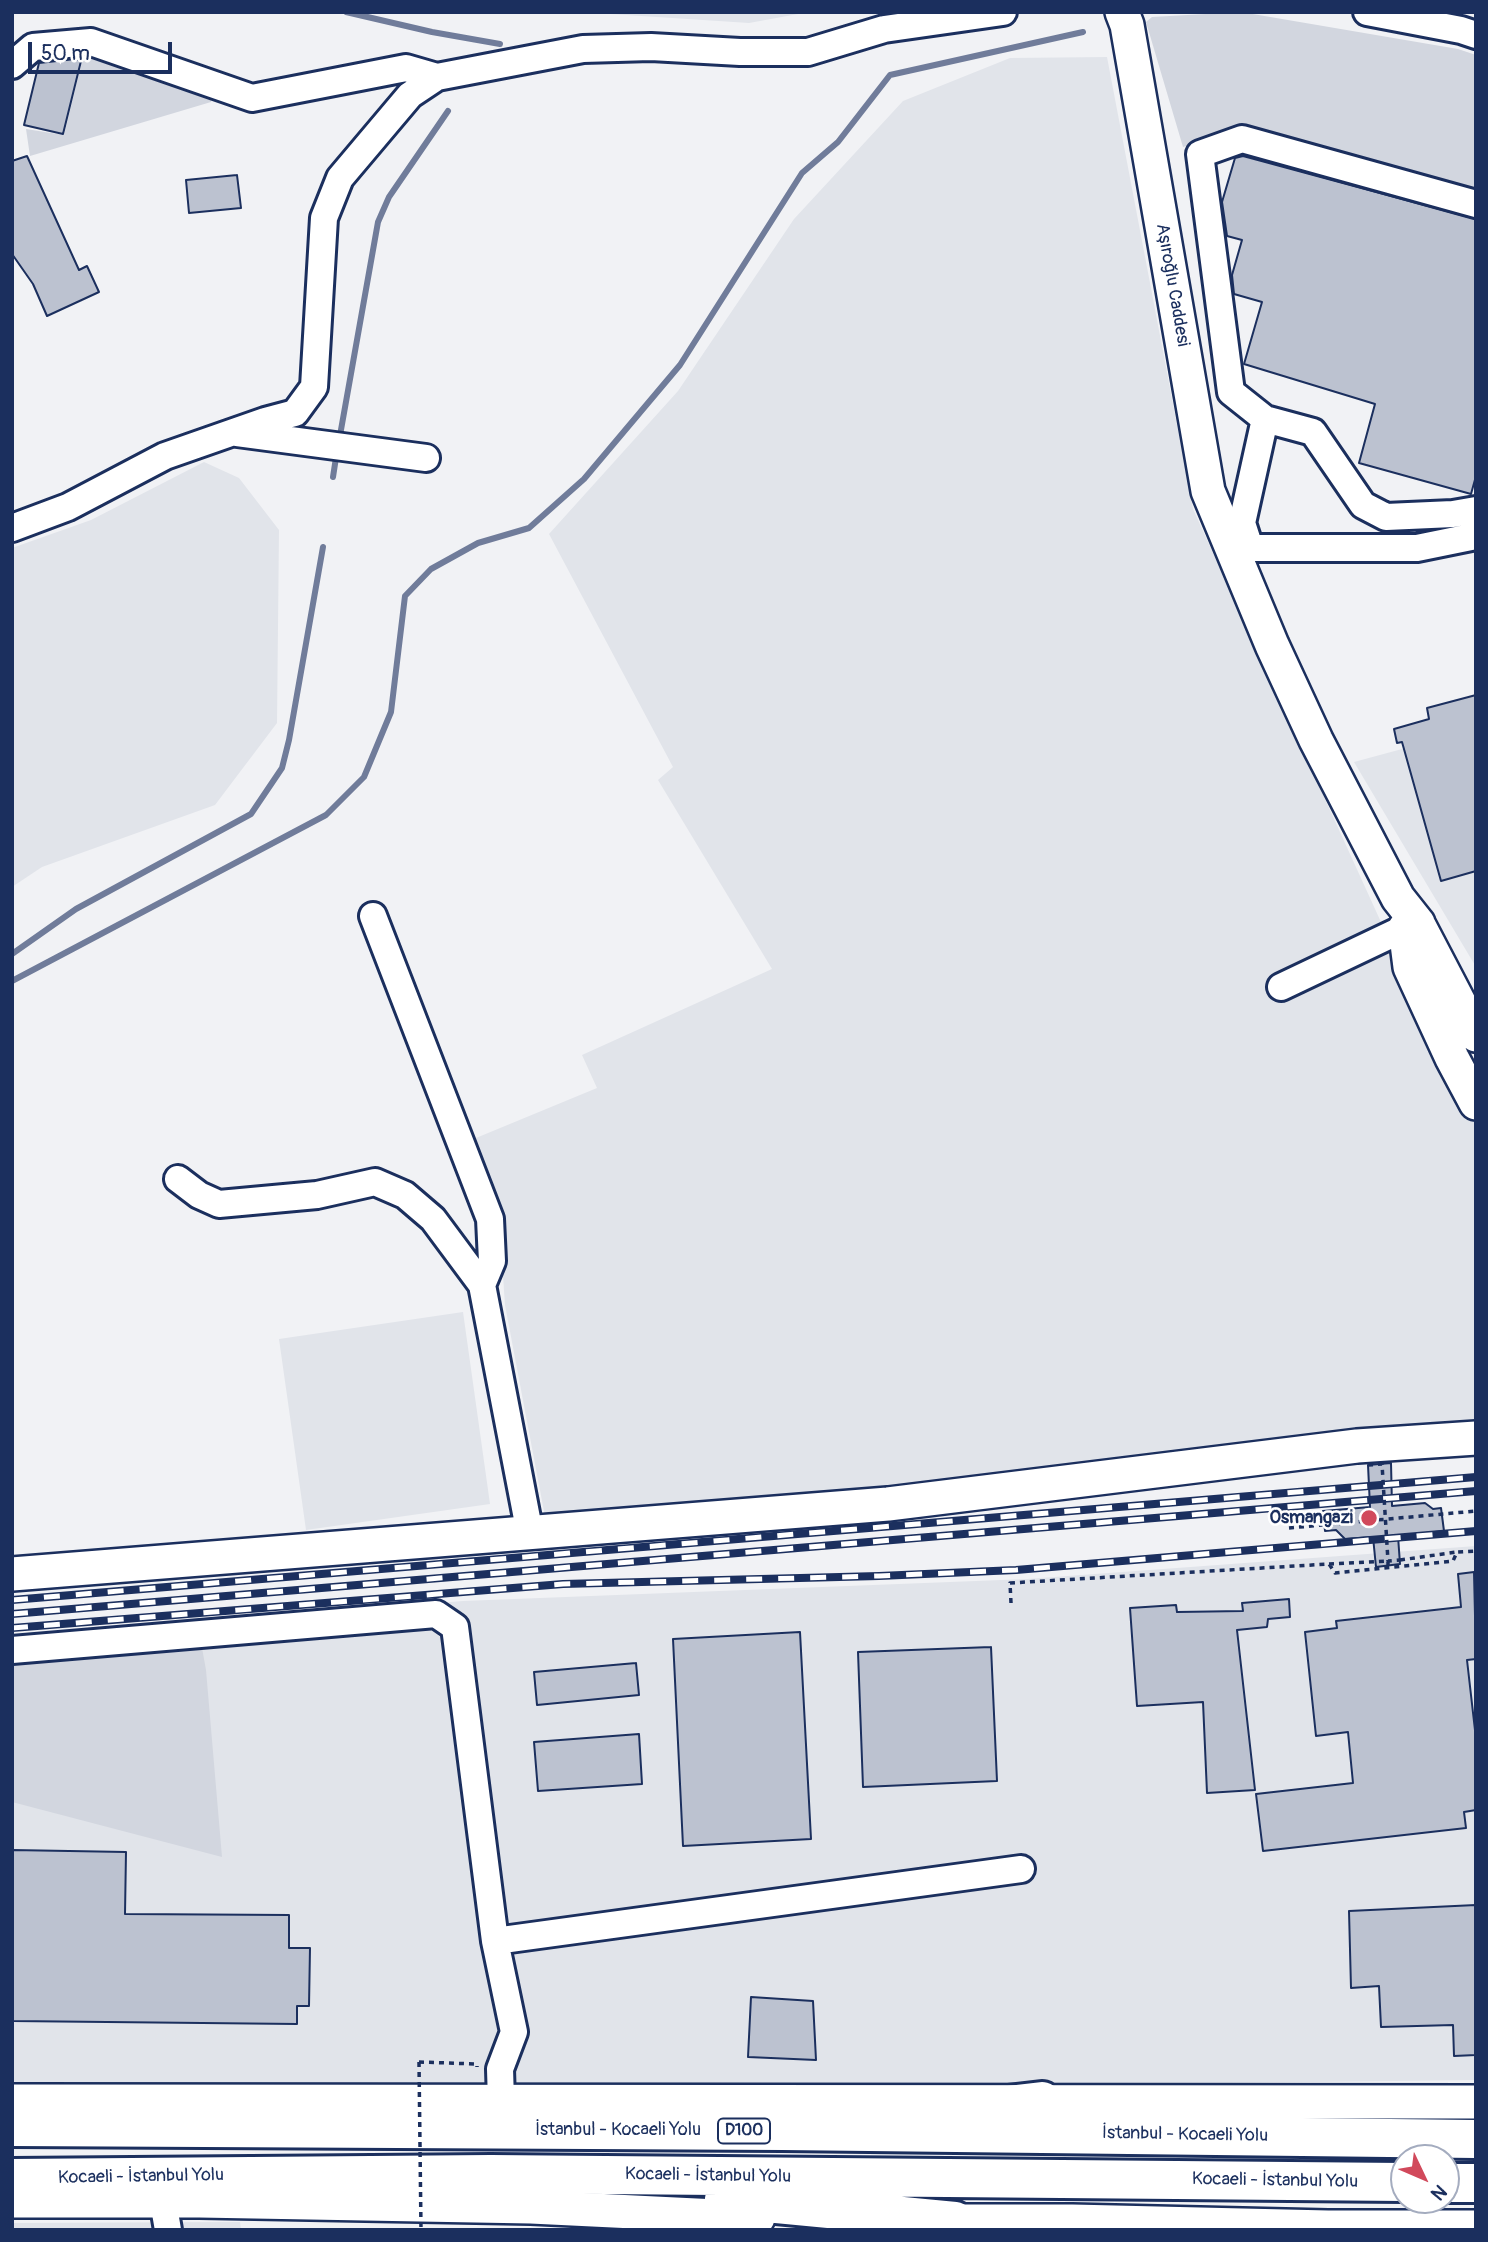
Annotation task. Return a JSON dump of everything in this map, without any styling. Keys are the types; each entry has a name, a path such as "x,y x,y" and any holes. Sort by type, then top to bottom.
{"highway":[{"path":"782,2131 1042,2101"},
{"name":"İstanbul - Kocaeli Yolu","path":"12,2127 782,2131 1476,2139"},
{"path":"566,2175 688,2195 955,2221"},
{"name":"Kocaeli - İstanbul Yolu","path":"12,2178 566,2175 1390,2182"}],"main road":[{"name":"Aşıroğlu Caddesi","path":"1122,12 1127,25 1208,491 1242,550 1272,645 1311,728 1475,1056"},
{"path":"1406,916 1443,943 1476,999"},
{"path":"1406,916 1410,967 1476,1103"},
{"path":"12,1574 888,1504 1357,1446 1476,1438"},
{"path":"12,2101 1476,2102"},
{"path":"12,2201 166,2215 1476,2227"}],"street":[{"path":"12,65 33,47 91,42 252,98 406,68 437,77 475,72 583,49 652,47 740,52 808,52 884,29 1003,12"},
{"path":"1367,12 1476,35"},
{"path":"12,528 68,507 165,456 295,413 314,387 319,343 324,218 340,178 410,95 437,77"},
{"path":"1476,204 1242,139 1200,154 1231,392 1265,419 1313,432 1363,505 1385,517 1453,514 1476,510"},
{"path":"1265,419 1242,523 1242,550 1417,548 1476,536"},
{"path":"235,432 426,458"},
{"path":"373,916 490,1219 492,1261 482,1285"},
{"path":"1281,987 1406,916"},
{"path":"178,1179 199,1195 219,1204 317,1195 375,1182 405,1195 433,1219 482,1285 530,1534"},
{"path":"12,1650 436,1614 455,1627 495,1941 514,2032 500,2069 501,2101"},
{"path":"495,1941 1021,1869"}],"path":[{"path":"1368,1465 1382,1464 1388,1563"},
{"path":"1289,1528 1476,1511"},
{"path":"1329,1564 1335,1573 1400,1560 1476,1551"},
{"path":"1011,1603 1010,1583 1376,1561 1453,1561 1457,1552"},
{"path":"421,2230 419,2062 477,2064"}],"shaded area":[{"path":"580,12 809,12 749,23"},
{"path":"1241,12 1458,49 1476,55 1476,198 1248,130 1183,147 1146,22 1152,17"},
{"path":"93,53 212,97 211,102 30,156 26,129 64,135 83,57"},
{"path":"1107,57 1193,509 1431,1032 1476,1116 1476,1423 546,1522 505,1305 499,1216 459,1145 597,1088 582,1055 772,969 658,780 673,767 549,534 678,391 794,219 903,101 1010,58"},
{"path":"204,462 239,478 279,530 277,723 215,805 42,867 12,887 12,548 91,520"},
{"path":"1476,729 1476,967 1354,762"},
{"path":"463,1312 490,1504 306,1530 279,1339"},
{"path":"1476,1546 1476,2080 12,2098 12,1638 463,1601 1027,1579"},
{"path":"202,1648 222,1857 12,1802 12,1663"},
{"path":"240,2222 241,2230 12,2230 12,2223"}],"building":[{"path":"75,59 81,61 63,134 24,125 39,63"},
{"path":"27,156 79,270 87,266 99,292 47,316 33,284 12,254 12,161"},
{"path":"1243,156 1476,219 1476,476 1471,494 1359,463 1375,404 1244,364 1262,302 1234,294 1232,275 1242,240 1227,236 1222,202 1235,158"},
{"path":"237,175 241,208 189,213 186,180"},
{"path":"1476,695 1476,871 1441,881 1402,742 1397,743 1394,729 1429,719 1427,708"},
{"path":"1391,1463 1392,1506 1425,1503 1433,1509 1441,1508 1444,1531 1398,1536 1400,1564 1376,1567 1373,1537 1345,1539 1336,1530 1325,1531 1323,1511 1370,1507 1368,1465"},
{"path":"1474,1572 1476,1659 1467,1660 1476,1739 1476,1810 1464,1812 1466,1828 1263,1851 1256,1794 1353,1783 1348,1732 1316,1736 1305,1632 1337,1628 1336,1621 1461,1607 1458,1574"},
{"path":"1289,1599 1290,1617 1268,1619 1267,1627 1237,1630 1255,1790 1207,1793 1203,1702 1137,1706 1130,1608 1176,1605 1177,1612 1243,1611 1242,1603"},
{"path":"800,1632 811,1839 683,1846 673,1639"},
{"path":"991,1647 997,1781 863,1787 858,1652"},
{"path":"636,1663 639,1695 537,1705 534,1672"},
{"path":"639,1734 642,1784 538,1791 534,1742"},
{"path":"12,1850 126,1852 125,1914 289,1915 289,1948 310,1948 309,2006 297,2006 297,2024 12,2021"},
{"path":"1476,1905 1476,2055 1454,2056 1453,2025 1381,2027 1379,1986 1351,1988 1349,1911"},
{"path":"751,1997 813,2001 816,2060 748,2057"}],"waterway":[{"path":"346,12 500,44"},
{"path":"12,981 326,815 364,777 391,712 405,596 431,569 478,543 529,528 584,479 680,365 802,173 838,142 890,75 1083,32"},
{"path":"339,441 378,222 389,197 448,111"},
{"path":"333,477 337,451"},
{"path":"12,954 76,909 251,814 282,768 323,547"}],"railway":[{"path":"12,1600 1476,1477"},
{"path":"12,1614 1476,1491"},
{"path":"12,1628 563,1584 1016,1570 1476,1531"}],"place":[{"name":"Osmangazi","path":"1369,1518"}]}
